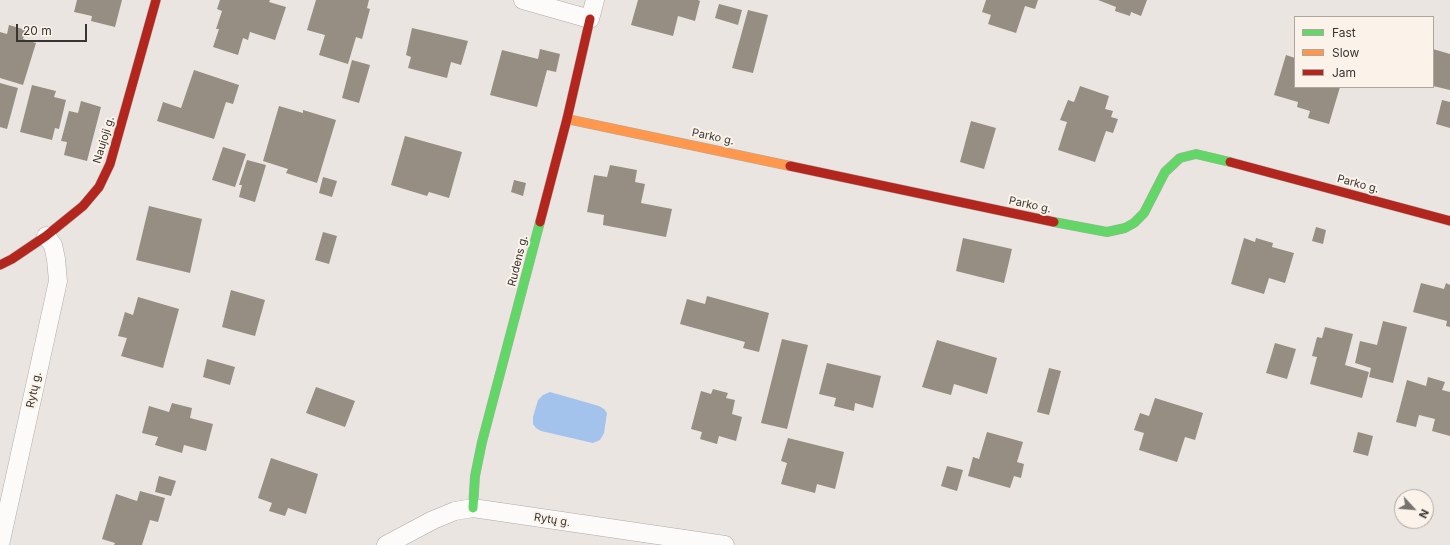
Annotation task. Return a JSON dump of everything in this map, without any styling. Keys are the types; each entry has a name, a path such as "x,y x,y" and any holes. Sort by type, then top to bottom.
{"street":[{"name":"Naujoji g.","path":"0,265 12,259 46,236 83,206 99,187 110,164 156,0"},
{"path":"523,0 590,19 595,0"},
{"name":"Rudens g.","path":"473,508 475,476 482,442 567,119 590,19"},
{"name":"Parko g.","path":"567,119 1107,232 1125,228 1134,223 1144,214 1165,172 1180,158 1196,154 1216,158 1450,221"},
{"name":"Rytų g.","path":"0,545 58,280 53,245 46,236"},
{"name":"Rytų g.","path":"386,545 433,520 455,511 473,508 725,545"}],"water":[{"path":"550,392 599,406 604,409 607,413 604,433 600,440 593,443 541,431 536,428 533,424 533,417 538,400 543,395"}],"building":[{"path":"77,0 122,0 115,27 91,21 92,16 74,12"},
{"path":"220,0 270,0 269,2 286,7 275,40 250,32 248,40 243,38 238,55 213,47 219,29 216,29 222,11 217,9"},
{"path":"316,0 369,0 367,8 370,9 362,39 356,37 348,64 319,55 325,35 307,30"},
{"path":"638,0 700,1 695,21 678,16 673,36 631,25"},
{"path":"986,0 1038,0 1035,9 1025,6 1016,33 988,24 991,15 982,12"},
{"path":"1098,0 1147,0 1141,16 1131,12 1130,16 1115,11 1116,7"},
{"path":"719,4 742,10 738,25 715,18"},
{"path":"748,10 768,15 753,73 732,68"},
{"path":"9,25 26,30 23,39 36,43 23,85 0,78 0,32 7,34"},
{"path":"412,28 468,41 461,65 451,62 447,78 408,68 411,57 406,55"},
{"path":"540,49 560,54 556,72 547,70 537,107 490,95 502,50 538,59"},
{"path":"1434,49 1450,54 1450,90 1434,86"},
{"path":"1286,55 1294,58 1294,88 1340,88 1329,124 1308,118 1310,111 1297,107 1298,102 1274,95"},
{"path":"352,60 370,65 359,103 342,98"},
{"path":"194,70 239,85 233,104 226,102 214,139 157,121 163,102 181,108"},
{"path":"0,83 18,88 7,129 0,127"},
{"path":"32,85 56,91 54,97 66,100 59,129 55,128 52,140 20,132"},
{"path":"1080,86 1109,96 1105,109 1113,111 1111,117 1118,119 1113,133 1106,131 1095,162 1058,150 1067,122 1060,120 1068,100 1074,102"},
{"path":"1442,100 1450,102 1450,128 1436,124"},
{"path":"81,101 101,107 87,161 64,155 67,142 61,141 69,111 78,113"},
{"path":"279,106 303,113 303,110 336,120 317,183 286,173 288,169 263,161"},
{"path":"971,121 996,128 984,169 960,162"},
{"path":"405,136 462,152 449,198 429,192 427,196 391,185"},
{"path":"223,147 246,154 235,187 212,180"},
{"path":"247,160 266,165 255,202 239,197 242,185 239,185"},
{"path":"610,165 637,170 635,182 645,184 641,203 672,209 666,237 603,225 604,215 587,212 594,175 607,177"},
{"path":"323,177 337,181 332,197 319,193"},
{"path":"514,180 526,183 523,196 511,192"},
{"path":"149,206 202,219 190,273 136,260"},
{"path":"1316,227 1326,230 1323,244 1312,241"},
{"path":"323,232 337,236 329,264 315,260"},
{"path":"963,238 1012,249 1004,283 956,271"},
{"path":"1244,238 1255,242 1256,238 1273,243 1272,247 1294,253 1285,283 1269,278 1264,294 1231,284"},
{"path":"1421,283 1444,289 1446,283 1450,285 1450,327 1446,326 1447,321 1413,312"},
{"path":"231,290 265,300 255,336 222,327"},
{"path":"707,296 769,313 759,352 743,348 745,342 680,324 687,299 705,304"},
{"path":"138,297 179,309 163,368 121,356 127,338 118,336 125,312 133,315"},
{"path":"1383,321 1407,327 1393,383 1369,377 1371,368 1355,363 1360,341 1377,345"},
{"path":"1325,327 1353,334 1345,365 1369,372 1362,398 1310,384 1317,357 1312,356 1317,337 1322,338"},
{"path":"782,339 808,345 787,429 761,423"},
{"path":"937,340 997,358 987,394 954,384 951,395 922,387"},
{"path":"1275,343 1296,349 1287,379 1266,373"},
{"path":"207,359 235,367 230,385 203,377"},
{"path":"827,363 881,376 873,408 855,403 854,411 834,406 836,398 819,394"},
{"path":"1049,368 1061,371 1049,415 1037,412"},
{"path":"1428,377 1445,382 1442,390 1450,392 1450,436 1432,431 1435,419 1419,415 1416,427 1396,422 1407,380 1426,386"},
{"path":"316,387 355,401 345,427 306,413"},
{"path":"713,389 728,393 726,398 735,400 732,414 742,417 736,441 719,436 717,444 700,439 702,432 691,429 701,391 711,394"},
{"path":"1155,398 1203,413 1195,440 1185,437 1177,462 1139,450 1144,433 1134,430 1140,413 1149,416"},
{"path":"172,403 192,408 190,418 213,424 206,451 184,445 182,453 155,445 158,437 142,433 149,406 169,412"},
{"path":"987,432 1023,442 1017,462 1024,464 1021,478 1014,476 1010,488 968,476 973,457 979,459"},
{"path":"1358,432 1373,436 1368,456 1353,452"},
{"path":"788,438 844,452 835,489 817,484 815,493 781,484 787,463 781,461"},
{"path":"271,458 318,474 306,514 288,508 285,516 269,511 272,503 258,498"},
{"path":"947,466 963,470 957,491 941,486"},
{"path":"159,476 176,481 171,496 155,492"},
{"path":"140,491 165,498 158,522 150,520 142,545 114,545 115,543 102,539 116,494 137,501"}],"traffic: fast":[{"path":"1054,222 1107,232 1125,228 1134,223 1144,213 1165,172 1180,158 1196,154 1230,162"},
{"path":"473,508 475,476 482,442 540,222"}],"traffic: slow":[{"path":"567,119 790,166"}],"traffic: jam":[{"path":"0,265 12,259 46,236 83,206 99,187 110,164 156,0"},
{"path":"540,222 567,119 590,19"},
{"path":"1230,162 1450,221"},
{"path":"790,166 1054,222"}]}
